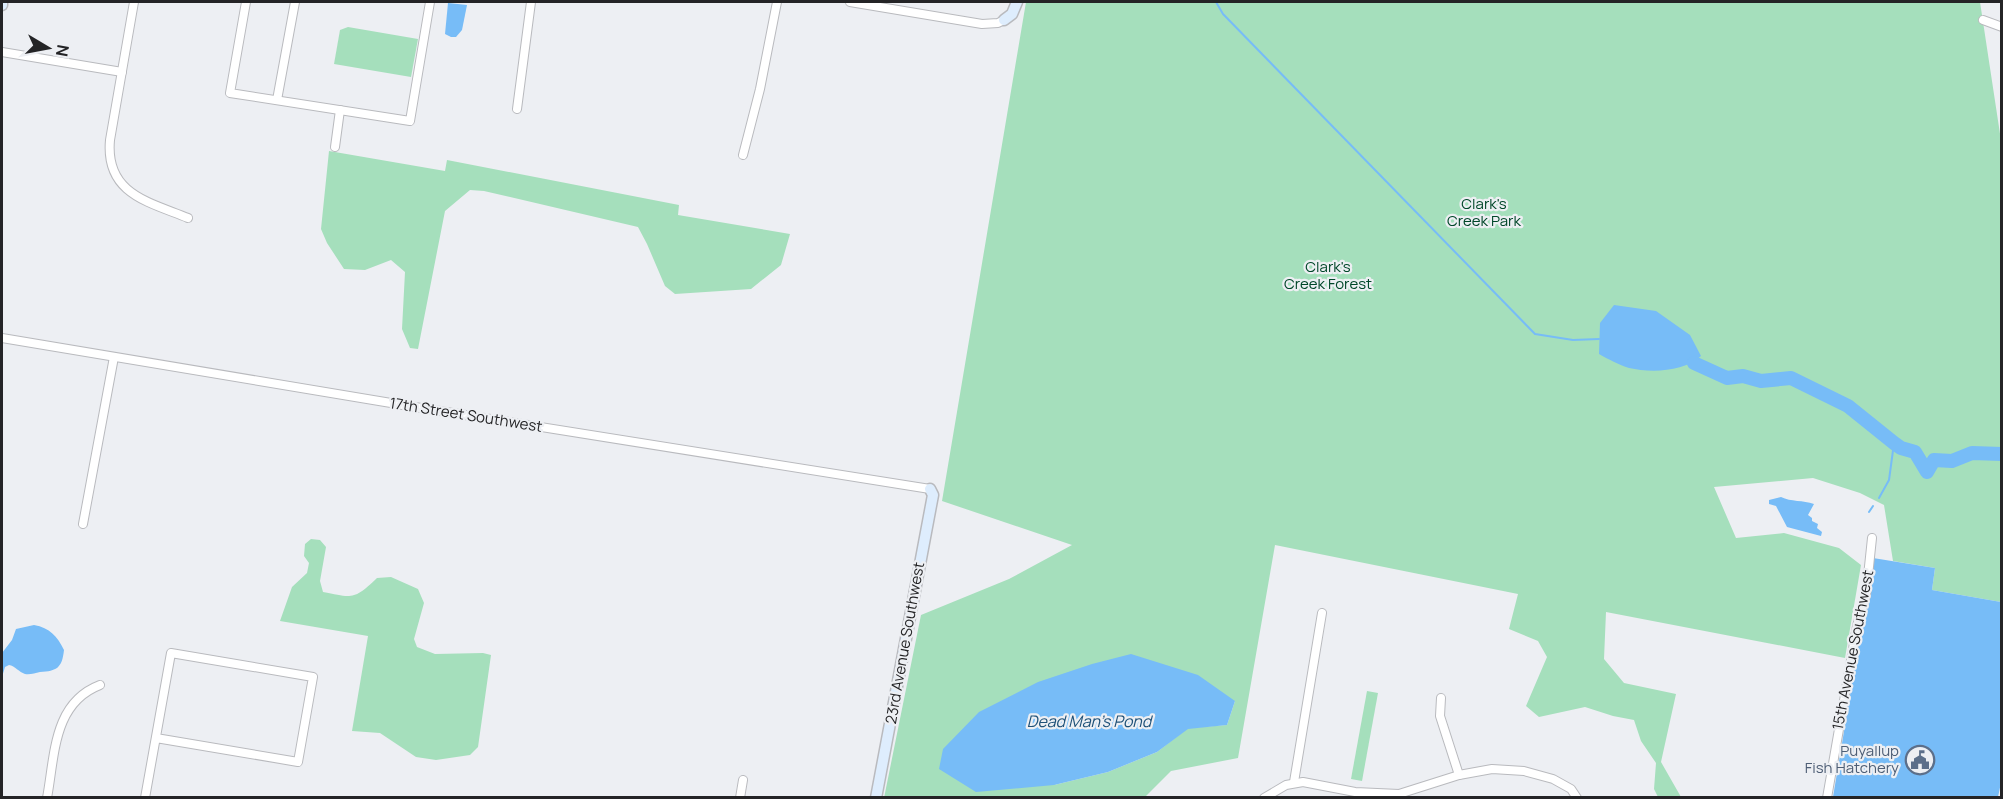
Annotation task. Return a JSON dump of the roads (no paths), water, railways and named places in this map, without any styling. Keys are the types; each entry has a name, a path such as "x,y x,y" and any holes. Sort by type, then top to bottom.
{"street":[{"path":"134,2 109,146 111,161 128,191 141,200 188,218"},
{"path":"246,2 231,93 410,121 430,2"},
{"path":"278,100 295,2"},
{"path":"517,109 531,2"},
{"path":"743,155 760,89 777,2"},
{"path":"850,2 982,24 998,23 1004,20 1012,14 1017,2"},
{"path":"1983,20 2001,27"},
{"path":"2,52 122,72"},
{"path":"335,147 340,110"},
{"name":"17th Street Southwest","path":"2,338 449,413 930,489"},
{"path":"83,524 114,357"},
{"name":"23rd Avenue Southwest","path":"876,798 933,495 930,489"},
{"name":"15th Avenue Southwest","path":"1827,798 1857,626 1866,595 1872,538"},
{"path":"1294,782 1322,613"},
{"path":"145,798 171,653 313,677 298,762 156,738"},
{"path":"47,798 61,726 66,712 81,694 100,685"},
{"path":"1441,698 1440,716 1459,775"},
{"path":"1264,798 1294,782 1303,782 1355,795 1399,794 1459,775 1492,769 1524,771 1560,783 1570,789 1577,798"},
{"path":"740,798 743,780"}],"water":[{"path":"448,3 467,5 462,30 456,37 445,34"},
{"path":"1614,305 1656,311 1690,335 1701,356 1677,368 1638,370 1625,367 1599,354 1600,323"},
{"path":"1781,497 1814,504 1808,515 1818,524 1817,528 1822,532 1821,536 1787,527 1776,506 1769,504 1769,500"},
{"name":"Puyallup Fish Hatchery","path":"1873,558 1935,568 1932,590 2001,602 2002,778 1998,797 1833,797"},
{"path":"34,625 49,631 59,641 64,650 60,665 51,671 25,674 9,665 5,667 2,677 2,653 12,640 16,629"},
{"name":"Dead Man's Pond","path":"1131,654 1198,675 1235,701 1227,725 1188,729 1157,752 1108,772 1054,785 976,792 939,769 943,749 979,712 1038,682"}],"waterway":[{"path":"1216,2 1223,14 1535,334 1573,340 1599,339"},
{"path":"1694,363 1727,378 1743,376 1761,381 1791,378 1848,406 1901,448 1915,452 1927,472 1934,460 1952,461 1972,453 2002,454"},
{"path":"1879,498 1889,480 1894,443"},
{"path":"1869,512 1873,506"}],"place":[{"name":"Puyallup Fish Hatchery","path":"1920,760"}],"park label":[{"name":"Clark's Creek Park","path":"1484,212"},
{"name":"Clark's Creek Forest","path":"1328,276"}]}
